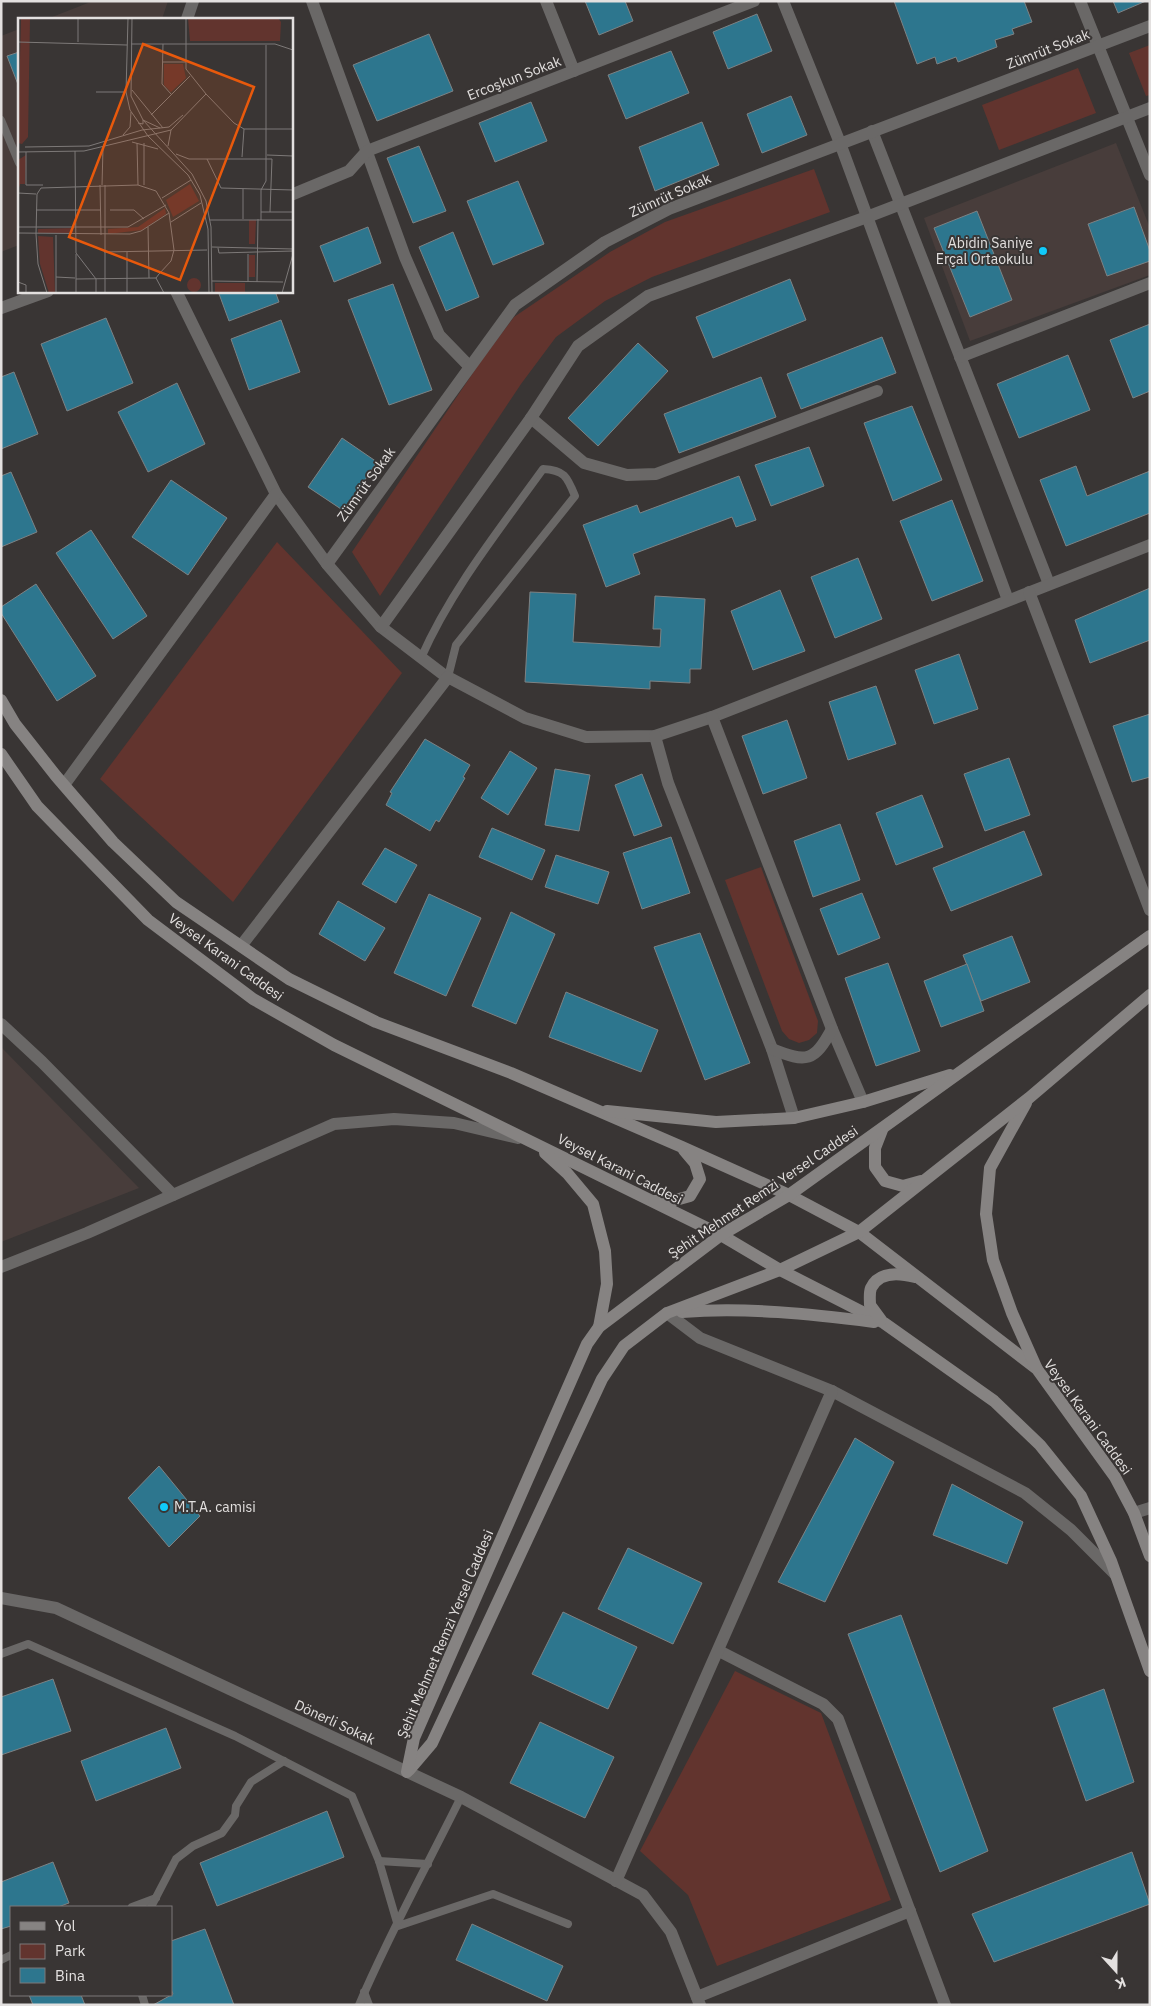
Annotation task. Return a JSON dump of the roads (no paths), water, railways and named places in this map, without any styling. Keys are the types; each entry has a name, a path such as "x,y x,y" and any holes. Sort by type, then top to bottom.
{"main road":[{"name":"Veysel Karani Caddesi","path":"1,700 16,724 64,785 113,842 176,902 289,979 376,1022 511,1073 682,1147 788,1195 859,1232 1037,1369 1115,1477 1134,1514 1150,1556"},
{"name":"Veysel Karani Caddesi","path":"1,754 37,806 148,920 253,998 334,1045 721,1235 780,1270 884,1323 994,1400 1040,1445 1081,1496 1115,1574 1150,1671"},
{"name":"Şehit Mehmet Remzi Yersel Caddesi","path":"407,1772 414,1738 587,1344 598,1327 721,1235 788,1195 882,1130 1150,936"},
{"name":"Şehit Mehmet Remzi Yersel Caddesi","path":"407,1772 432,1742 602,1379 624,1346 667,1313 780,1270 859,1232 1028,1098 1150,995"},
{"path":"594,1109 716,1122 794,1118 863,1102 960,1072"},
{"path":"1028,1098 990,1168 986,1214 993,1260 1012,1313 1037,1369"},
{"path":"882,1130 875,1148 875,1167 885,1180 902,1186 926,1179"},
{"path":"532,1142 567,1173 593,1204 605,1250 607,1284 598,1327"},
{"path":"649,1201 672,1201 690,1196 700,1179 695,1162 682,1147"},
{"path":"884,1323 870,1305 871,1289 882,1276 899,1273 920,1278"},
{"path":"667,1313 719,1309 834,1317 884,1323"}],"street":[{"path":"187,18 193,1"},
{"path":"312,1 405,257 439,334 469,366"},
{"path":"546,1 574,71"},
{"name":"Ercoşkun Sokak","path":"292,195 349,171 368,151 754,1"},
{"path":"783,1 840,143 1008,600"},
{"path":"1080,1 1150,175"},
{"name":"Zümrüt Sokak","path":"327,564 515,304 605,242 669,210 1150,26"},
{"path":"381,628 531,418 578,346 648,296 867,217 1150,108"},
{"path":"872,131 1049,584"},
{"path":"960,357 1150,283"},
{"path":"1,308 45,292"},
{"path":"176,292 276,494 327,564 381,628 448,677 524,718 586,737 655,736 712,717 1150,545"},
{"path":"531,418 584,463 627,475 656,474 877,392"},
{"path":"64,785 276,494"},
{"path":"1029,592 1150,910"},
{"path":"241,946 448,677"},
{"path":"712,717 832,1029 863,1102"},
{"path":"655,736 668,783 772,1050 794,1118"},
{"path":"1,1024 42,1062 172,1195"},
{"path":"772,1050 795,1058 810,1057 822,1049 832,1029"},
{"path":"1,1267 87,1233 334,1124 394,1119 454,1123 532,1142"},
{"path":"667,1313 700,1338 832,1391 1025,1493 1071,1530 1115,1574"},
{"path":"616,1881 832,1391"},
{"path":"1134,1514 1150,1508"},
{"name":"Dönerli Sokak","path":"1,1598 56,1608 462,1797 642,1895 671,1932 698,2001"},
{"path":"719,1651 824,1704 838,1719 945,2005"},
{"path":"698,2001 910,1911"}],"lane":[{"path":"1,120 18,161"},
{"path":"421,658 431,636 467,575 542,469 558,470 568,480 575,496 456,644 448,677"},
{"path":"1,1654 28,1644 235,1736 352,1796 379,1861 398,1926"},
{"path":"152,1906 176,1859 193,1846 222,1833 235,1815 236,1806 251,1782 284,1762"},
{"path":"359,2005 377,1962 398,1926 462,1797"},
{"path":"379,1861 428,1864"},
{"path":"398,1926 493,1894 568,1924"},
{"path":"135,1906 156,1898"},
{"path":"364,1992 369,2005"}],"place":[{"name":"Abidin Saniye Erçal Ortaokulu","path":"1043,251"},
{"name":"M.T.A. camisi","path":"164,1507"}]}
